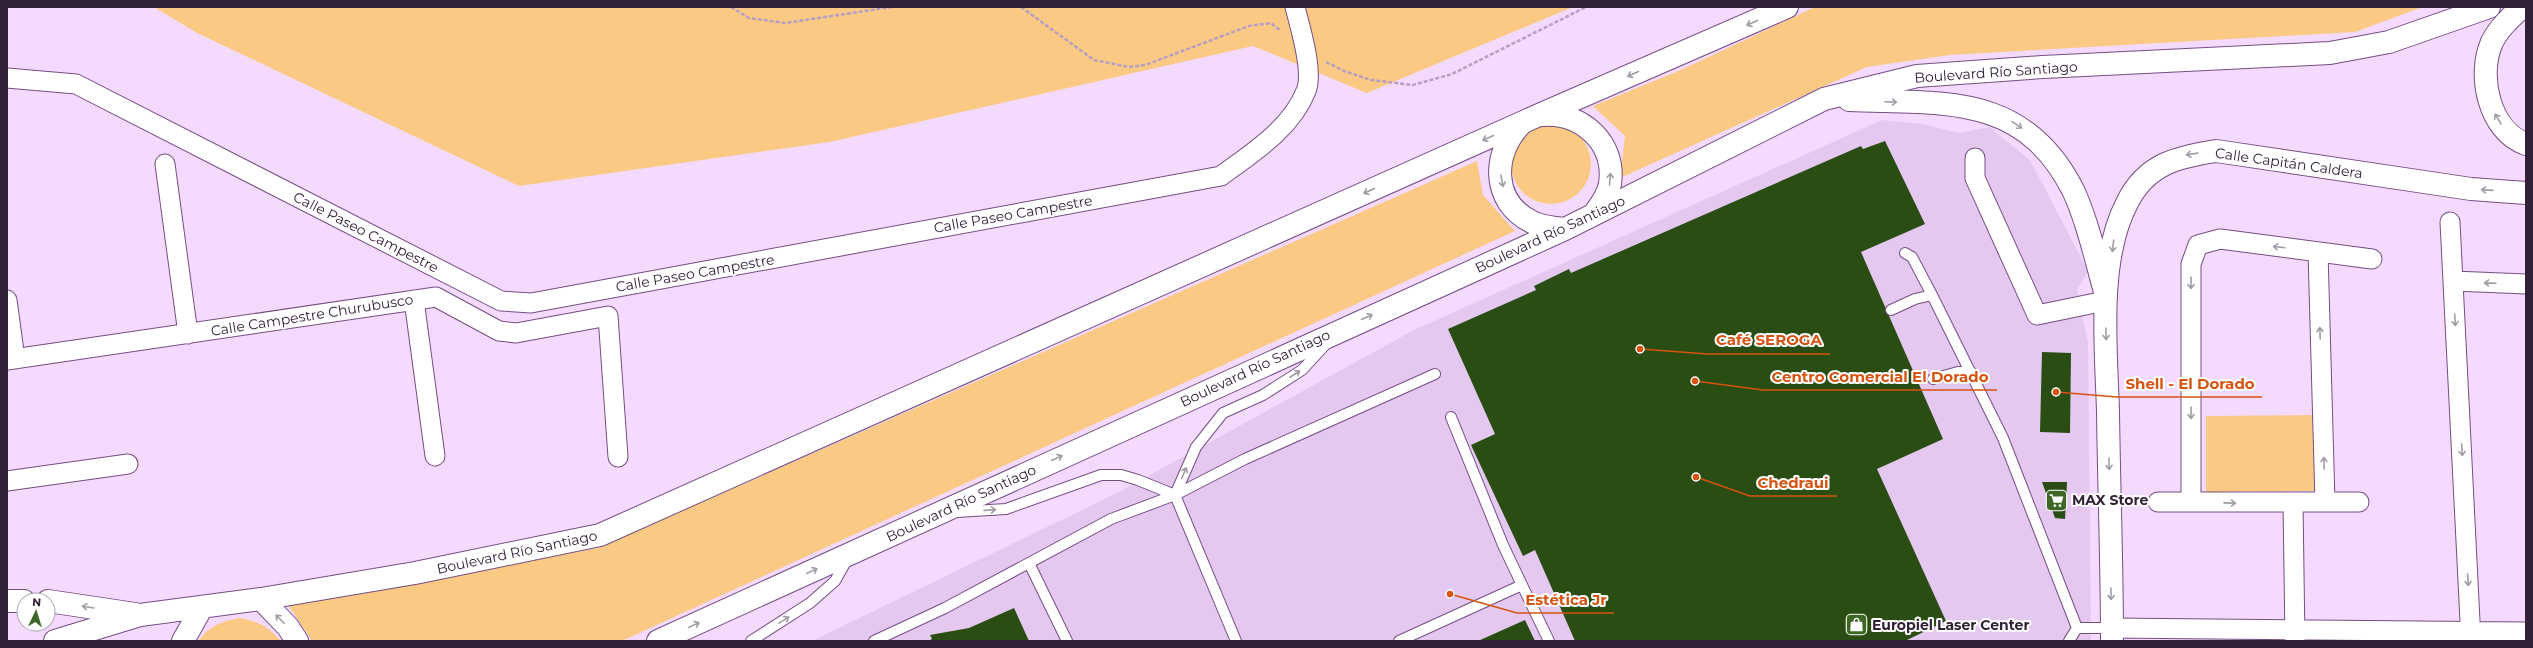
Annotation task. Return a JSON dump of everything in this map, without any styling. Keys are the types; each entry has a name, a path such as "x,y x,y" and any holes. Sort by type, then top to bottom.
{"main road":[{"name":"Boulevard Río Santiago","path":"55,641 140,615 261,599 469,563 600,535 1531,119 1788,7"},
{"name":"Boulevard Río Santiago","path":"658,641 1338,330 1565,229 1824,99 1917,76 2043,67 2330,53 2389,42 2489,7"},
{"path":"2522,7 2508,20 2492,41 2486,61 2490,103 2497,118 2507,133 2526,144"},
{"path":"1824,99 1948,104 1982,110 2012,121 2037,139 2073,191 2106,298"},
{"path":"1565,229 1547,228 1531,222 1517,212 1507,198 1501,183 1500,166 1504,149 1512,134 1531,119 1556,114 1572,118 1587,126 1598,138 1606,152 1610,168 1610,185 1604,201 1594,214"},
{"name":"Calle Capitán Caldera","path":"2112,634 2106,298 2114,236 2127,202 2147,176 2165,162 2185,156 2216,151 2471,189 2526,193"},
{"path":"261,599 288,627 297,641"},
{"path":"56,602 140,615"},
{"path":"182,641 202,607"}],"street":[{"name":"Calle Paseo Campestre","path":"7,78 76,84 501,302 531,303 1221,176 1280,131 1307,90 1307,52 1295,7"},
{"path":"1975,158 1975,178 2037,315 2106,298"},
{"path":"165,164 188,334"},
{"path":"2450,222 2471,636"},
{"path":"2191,502 2191,264 2198,245 2220,239 2372,259"},
{"path":"2318,252 2325,502"},
{"path":"2453,281 2526,284"},
{"name":"Calle Campestre Churubusco","path":"11,359 188,334 436,296 499,331 516,333 608,316 618,457"},
{"path":"7,300 11,359"},
{"path":"414,300 435,456"},
{"path":"7,481 128,464"},
{"path":"2158,502 2359,502"},
{"path":"2293,503 2295,635"},
{"path":"2112,634 2471,636 2526,632"}],"lane":[{"path":"1905,253 1912,257 2003,438 2077,628"},
{"path":"1891,310 1915,299 1932,295"},
{"path":"1175,495 1196,447 1223,413 1263,395 1302,370 1338,330"},
{"path":"1933,379 1958,372 1971,372"},
{"path":"874,641 945,608 1111,519 1175,495 1245,459 1435,374"},
{"path":"1451,417 1503,545 1549,641"},
{"path":"937,514 1006,509 1100,475 1121,476 1138,480 1175,495 1236,641"},
{"path":"751,641 810,603 835,581 852,553"},
{"path":"1029,563 1067,641"},
{"path":"1400,641 1522,585"},
{"path":"2077,628 2112,634"},
{"path":"2069,641 2077,628"}],"path":[{"path":"732,7 749,18 785,23 892,7"}],"shaded area":[{"path":"154,7 1573,7 1367,93 1253,46 830,142 519,186 197,33"},
{"path":"1815,7 2420,8 2355,32 1950,55 1867,67 1620,178 1625,136 1593,106 1683,69"},
{"path":"1882,120 1922,124 1959,133 1989,127 2030,160 2088,271 2077,290 2088,343 2091,641 812,641 1119,492 1414,330"},
{"path":"1551,124 1566,127 1579,136 1588,149 1591,164 1588,179 1579,192 1566,201 1551,204 1536,201 1523,192 1514,179 1511,164 1514,149 1523,136 1536,127"},
{"path":"1477,161 1483,195 1515,231 622,641 312,641 289,606 598,548"},
{"path":"2320,415 2321,491 2206,492 2206,416"},
{"path":"239,618 263,625 281,641 199,641 211,628 216,625"}],"building":[{"path":"1885,141 1925,224 1861,252 1943,439 1877,469 1946,621 1905,641 1575,641 1535,550 1523,556 1471,445 1495,434 1448,329 1536,290 1534,286 1569,269 1571,273 1861,146 1863,149"},
{"path":"2042,352 2071,353 2070,433 2040,432"},
{"name":"MAX Store","path":"2042,482 2067,482 2065,519 2055,518"},
{"path":"1014,608 1029,641 928,641 932,639 930,635 969,628"},
{"path":"1525,620 1535,641 1478,641"}],"place":[{"name":"Café SEROGA","path":"1640,349"},
{"name":"Centro Comercial El Dorado","path":"1695,381"},
{"name":"Shell - El Dorado","path":"2056,392"},
{"name":"Chedraui","path":"1696,477"},
{"name":"MAX Store","path":"2057,500"},
{"name":"Estética Jr","path":"1450,594"},
{"name":"Europiel Laser Center","path":"1856,625"}]}
